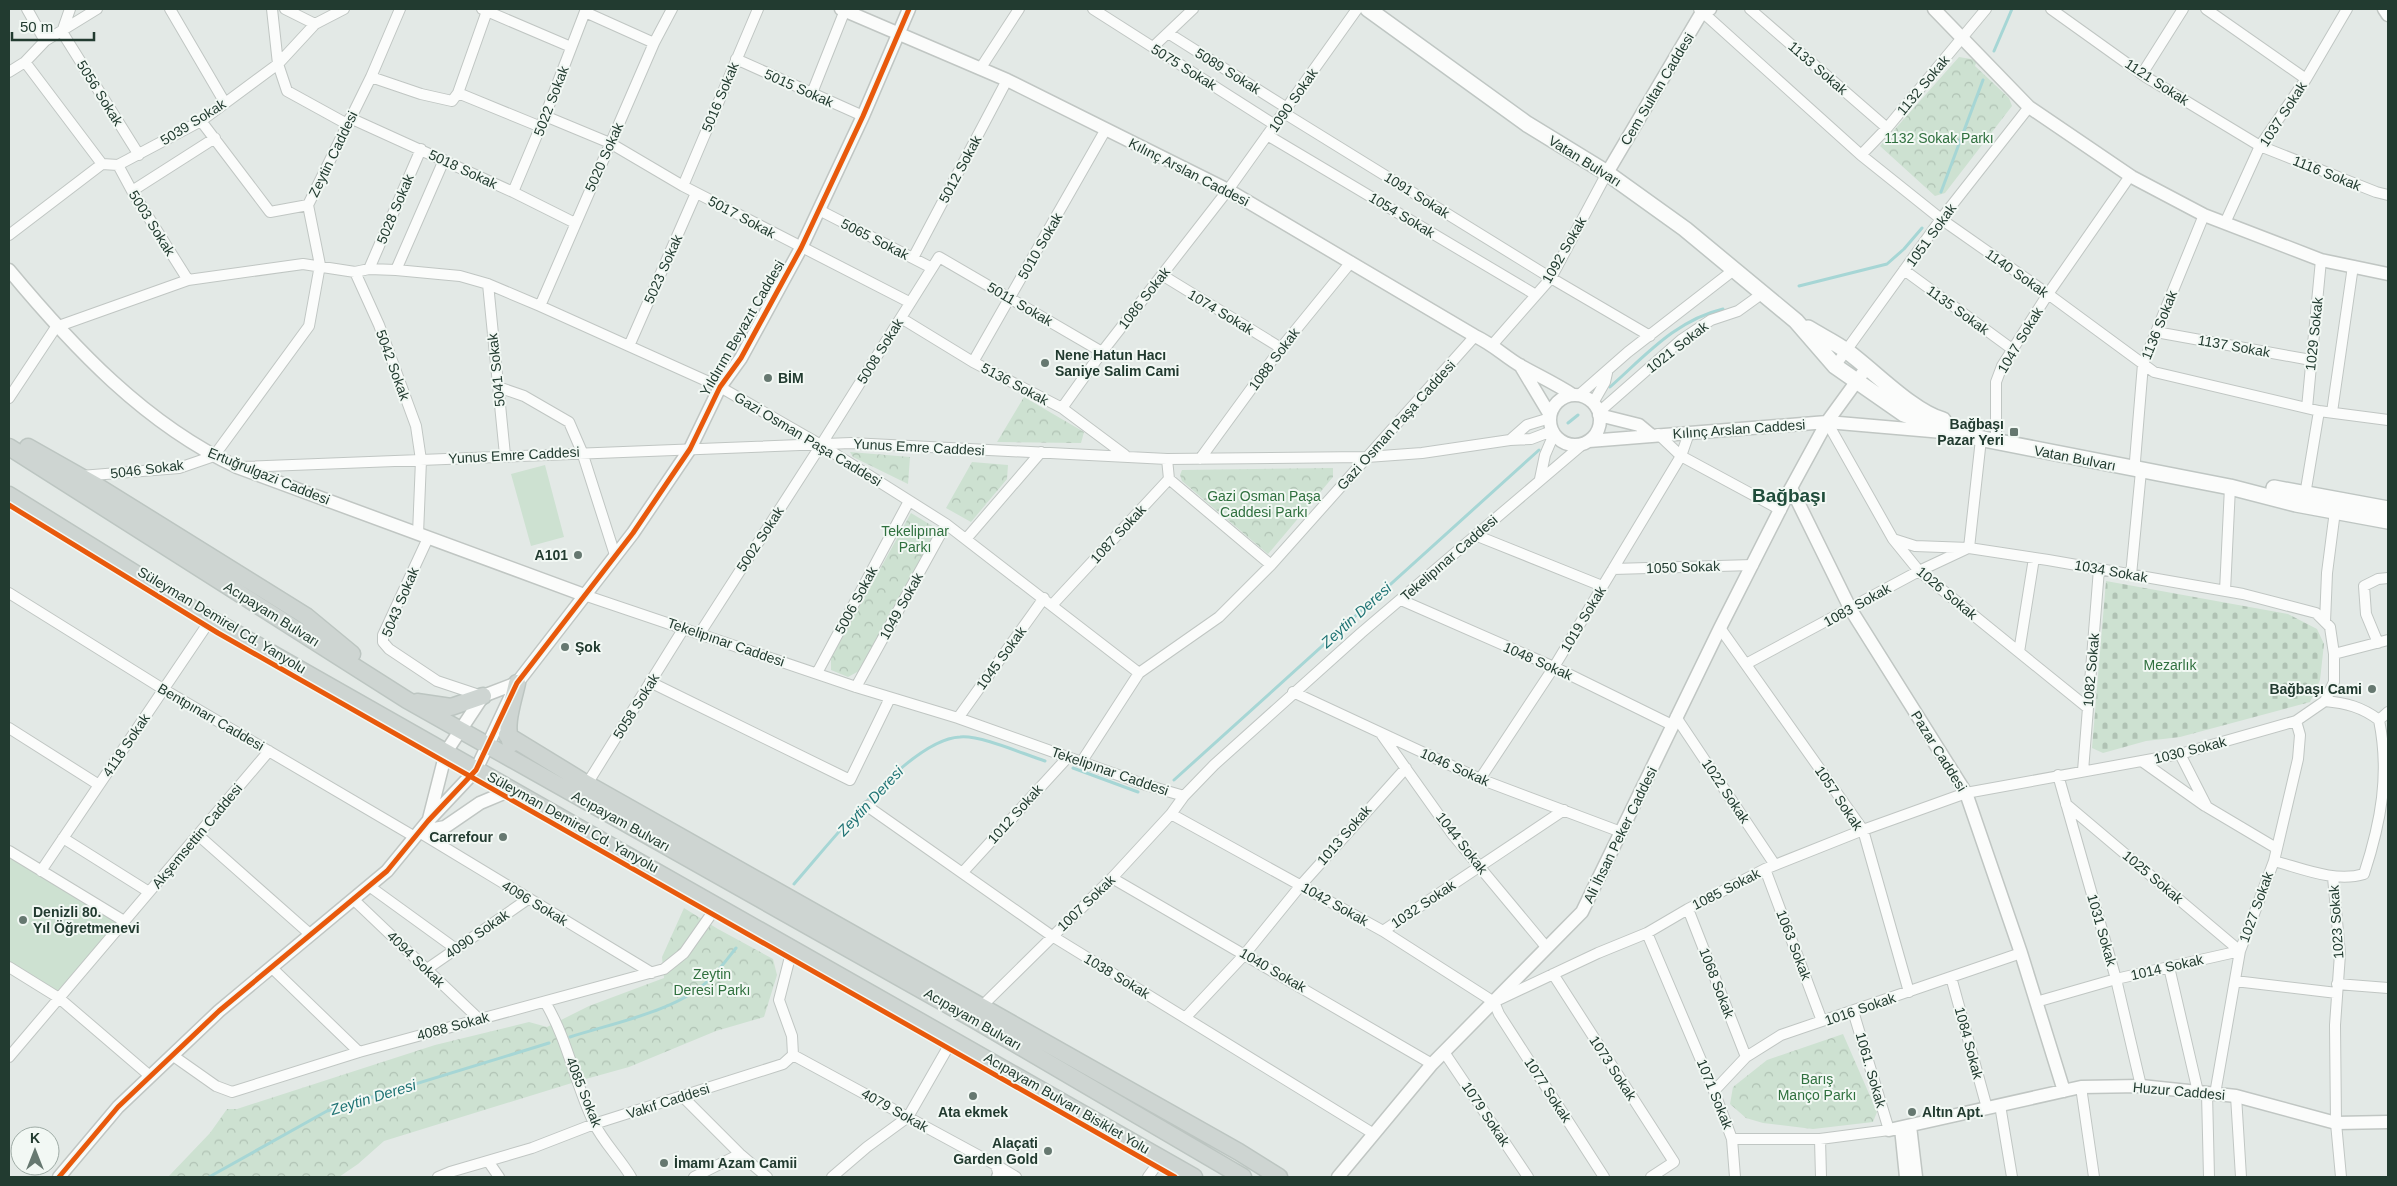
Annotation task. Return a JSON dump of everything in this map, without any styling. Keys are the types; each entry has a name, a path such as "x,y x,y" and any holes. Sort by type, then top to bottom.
{"main road":[{"name":"Vatan Bulvarı","path":"1368,9 1527,124 1607,173 1685,229 1736,269 1796,321 1835,366 1904,414 1953,433 1990,438 2301,499 2335,511 2388,521"},
{"name":"Vatan Bulvarı","path":"1796,321 1846,350 1935,418 1990,438"},
{"path":"9,436 79,476 306,616 408,700 451,707 483,696"},
{"name":"Acıpayam Bulvarı","path":"9,447 408,700 976,1020 1243,1177"},
{"name":"Vatan Bulvarı","path":"2136,467 2230,487 2301,499 2388,509"},
{"name":"Acıpayam Bulvarı","path":"9,495 211,619 1194,1177"},
{"path":"517,683 507,735 518,763"},
{"path":"507,735 587,784 982,1006 1239,1152 1279,1177"}],"street":[{"path":"27,9 45,41"},
{"path":"62,32 70,9"},
{"path":"9,72 25,62 45,41 97,9"},
{"path":"170,9 225,103"},
{"name":"5018 Sokak","path":"272,9 278,64 287,91 349,121 421,149 574,223"},
{"path":"285,9 316,24"},
{"name":"Zeytin Caddesi","path":"214,456 309,326 320,266 308,205 371,77 400,9"},
{"name":"5020 Sokak","path":"540,306 574,223 654,42 672,9"},
{"name":"5016 Sokak","path":"683,186 758,9"},
{"name":"Yıldırım Beyazıt Caddesi","path":"428,821 476,770 517,683 616,555 690,449 720,387 741,358 801,248 863,116 909,9"},
{"path":"980,69 1019,9"},
{"path":"1153,47 1193,9"},
{"name":"1090 Sokak","path":"1228,190 1357,9"},
{"name":"1133 Sokak","path":"1750,9 1887,128"},
{"path":"1934,9 1964,37 2029,107 2130,176 2204,215 2321,260 2388,274"},
{"name":"1132 Sokak","path":"1861,155 1887,128 1986,9"},
{"name":"1121 Sokak","path":"2051,9 2142,74 2263,147"},
{"path":"2142,74 2183,9"},
{"path":"2206,9 2306,79"},
{"name":"1037 Sokak","path":"2225,223 2263,147 2347,9"},
{"path":"2384,9 2388,15"},
{"name":"5039 Sokak","path":"102,164 118,165 201,120 278,64 316,24 339,10"},
{"path":"371,77 421,94 452,101 458,93 484,10 571,47"},
{"path":"585,10 654,42"},
{"name":"5022 Sokak","path":"513,192 546,116 585,10"},
{"path":"812,93 843,10"},
{"name":"Kılınç Arslan Caddesi","path":"843,10 1007,80 1228,190 1475,336 1492,344 1520,365 1540,374 1576,395"},
{"name":"5075 Sokak","path":"1098,10 1275,125"},
{"name":"Cem Sultan Caddesi","path":"1607,173 1703,10"},
{"name":"1140 Sokak","path":"1703,10 1861,155 1941,220 2048,294 2154,372 2318,411 2388,420"},
{"name":"5056 Sokak","path":"62,32 139,155"},
{"name":"5089 Sokak","path":"1168,33 1286,110"},
{"name":"5015 Sokak","path":"736,59 863,116"},
{"path":"9,235 102,164 25,62"},
{"name":"5012 Sokak","path":"913,258 1007,80"},
{"path":"458,93 541,127"},
{"name":"1051 Sokak","path":"1835,366 1941,220 2029,107"},
{"name":"1091 Sokak","path":"1286,110 1551,278 1650,336"},
{"name":"5017 Sokak","path":"546,116 610,143 696,193 909,302"},
{"path":"201,120 270,212 308,205"},
{"name":"5010 Sokak","path":"973,362 1106,129"},
{"name":"1054 Sokak","path":"1268,136 1536,295"},
{"path":"132,191 215,138"},
{"name":"1116 Sokak","path":"2263,147 2376,192 2388,195"},
{"name":"5028 Sokak","path":"369,269 421,149"},
{"path":"396,270 444,160"},
{"name":"5003 Sokak","path":"118,165 132,191 188,280"},
{"name":"1092 Sokak","path":"1492,344 1551,278 1607,173"},
{"name":"1047 Sokak","path":"1969,548 1990,438 1996,382 2002,366 2048,294 2130,176"},
{"name":"1086 Sokak","path":"1062,408 1102,352 1228,190"},
{"name":"5023 Sokak","path":"629,346 696,193"},
{"name":"5065 Sokak","path":"819,210 932,268"},
{"name":"1136 Sokak","path":"2131,575 2143,364 2204,215"},
{"name":"5011 Sokak","path":"939,257 1102,352"},
{"name":"5008 Sokak","path":"821,445 939,257"},
{"name":"1029 Sokak","path":"2307,408 2321,260"},
{"name":"1088 Sokak","path":"1200,459 1281,348 1351,262"},
{"name":"Gazi Osman Paşa Caddesi","path":"56,327 188,280 304,264 355,272 369,269 396,270 460,276 488,284 720,387 821,445 946,524 1139,673 1218,618 1271,565 1475,336"},
{"name":"1029 Sokak","path":"2332,412 2353,266"},
{"path":"1540,479 1545,455 1553,432 1550,416 1560,399 1576,395 1607,373 1628,352 1736,269"},
{"name":"Ertuğrulgazi Caddesi","path":"9,270 56,327 130,397 195,445 214,456 238,467 584,595"},
{"name":"1135 Sokak","path":"1904,270 2012,349"},
{"name":"5042 Sokak","path":"355,272 379,325 416,426 421,460 423,536"},
{"name":"1074 Sokak","path":"1162,275 1281,348"},
{"name":"5041 Sokak","path":"488,284 505,455"},
{"name":"1021 Sokak","path":"1597,410 1680,340 1711,320 1738,311 1763,293"},
{"name":"5136 Sokak","path":"901,318 973,362 1062,408 1125,455"},
{"path":"9,398 56,327"},
{"name":"1137 Sokak","path":"2156,332 2311,360"},
{"name":"Kılınç Arslan Caddesi","path":"1520,365 1550,416"},
{"name":"Ali İhsan Peker Caddesi","path":"1338,1177 1432,1064 1582,912 1674,721 1791,488 1827,422 1867,367"},
{"path":"1553,432 1564,443 1586,442 1598,431 1597,410 1607,373"},
{"path":"498,387 524,396 569,422 582,452 616,555"},
{"path":"1576,395 1597,410 1639,426 1681,456 1781,510"},
{"path":"2301,499 2318,411"},
{"name":"Yunus Emre Caddesi","path":"1510,440 1527,426 1550,416"},
{"name":"Kılınç Arslan Caddesi","path":"1586,442 1827,422 1953,433"},
{"name":"1026 Sokak","path":"1827,422 1893,539 1919,571 2088,708"},
{"name":"Yunus Emre Caddesi","path":"238,467 505,455 851,443 1125,455 1167,459 1367,456 1422,453 1510,440 1531,439 1553,432"},
{"name":"1019 Sokak","path":"1480,779 1554,667 1681,456 1689,433"},
{"name":"Tekelipınar Caddesi","path":"584,595 856,687 958,718 1184,796 1293,692 1475,534 1586,442"},
{"name":"5002 Sokak","path":"700,633 821,445"},
{"path":"966,539 1041,452"},
{"name":"5046 Sokak","path":"79,476 179,468 214,456"},
{"path":"1167,459 1169,479 1271,565"},
{"name":"1087 Sokak","path":"1048,601 1169,479"},
{"path":"2225,591 2230,487"},
{"name":"Pazar Caddesi","path":"1791,488 1851,610 1966,794 2021,953 2064,1090"},
{"name":"5006 Sokak","path":"817,673 909,500"},
{"path":"2335,511 2327,573 2325,622 2330,627 2334,654 2334,682 2325,701 2346,703 2368,712 2379,720 2388,712"},
{"name":"1049 Sokak","path":"856,687 946,524"},
{"path":"1475,534 1602,586"},
{"name":"5043 Sokak","path":"423,536 383,635 383,642 389,649 437,681 483,696"},
{"name":"1034 Sokak","path":"1893,539 1915,546 1969,548 2225,591 2316,613 2325,622"},
{"name":"1083 Sokak","path":"1746,664 1851,610 1919,571 1969,548"},
{"path":"2018,652 2034,558"},
{"name":"1050 Sokak","path":"1613,569 1753,564"},
{"name":"1082 Sokak","path":"2083,771 2099,569"},
{"path":"2334,654 2383,641 2366,614 2364,586 2378,579 2388,578"},
{"name":"Bentpınarı Caddesi","path":"9,593 163,689 417,834"},
{"name":"1048 Sokak","path":"1401,600 1674,721"},
{"name":"1045 Sokak","path":"958,718 1048,601"},
{"name":"4118 Sokak","path":"41,871 211,619"},
{"name":"5058 Sokak","path":"587,784 684,628"},
{"name":"1057 Sokak","path":"1720,628 1863,830 1909,992"},
{"path":"1082,762 1139,673"},
{"path":"650,682 850,780 890,698"},
{"path":"59,1177 118,1107 219,1011 387,872 428,821 446,752 483,696 517,683"},
{"name":"1046 Sokak","path":"1293,692 1480,779 1621,832"},
{"name":"1030 Sokak","path":"1966,794 2058,775 2143,762 2180,754 2296,721 2325,701"},
{"name":"1023 Sokak","path":"2340,1177 2336,1123 2337,989 2340,954 2333,877 2364,874 2372,848 2385,801 2386,756 2379,720"},
{"name":"1022 Sokak","path":"1674,721 1770,867"},
{"name":"1027 Sokak","path":"2207,1093 2235,980 2240,950 2274,861 2298,760 2300,735 2296,721"},
{"path":"9,728 99,785"},
{"name":"1044 Sokak","path":"1382,734 1453,835 1547,948"},
{"name":"Akşemsettin Caddesi","path":"9,1057 269,751"},
{"path":"2180,754 2207,807"},
{"name":"1012 Sokak","path":"963,872 1068,757"},
{"path":"2143,762 2207,807 2276,848"},
{"name":"1013 Sokak","path":"1186,1018 1245,954 1301,886 1406,768"},
{"name":"1031 Sokak","path":"2058,775 2116,979 2141,1086"},
{"path":"417,834 445,827 480,803 512,790"},
{"name":"1085 Sokak","path":"1494,1002 1647,933 1688,909 1770,867 1863,830 1966,794"},
{"name":"1007 Sokak","path":"982,1006 1112,878 1171,814 1184,796"},
{"name":"1025 Sokak","path":"2066,804 2240,950"},
{"name":"1038 Sokak","path":"867,806 1052,936 1374,1134"},
{"name":"1032 Sokak","path":"1383,931 1564,810"},
{"name":"1042 Sokak","path":"1171,814 1383,931 1494,1002"},
{"name":"4096 Sokak","path":"417,834 652,973"},
{"path":"198,835 311,934"},
{"path":"63,838 149,892"},
{"path":"9,852 124,922"},
{"path":"2274,861 2333,877"},
{"name":"1063 Sokak","path":"1770,867 1822,1021"},
{"name":"1040 Sokak","path":"1112,878 1432,1064"},
{"path":"369,886 456,948"},
{"name":"4094 Sokak","path":"353,899 480,1019"},
{"name":"4090 Sokak","path":"427,969 528,899"},
{"name":"4088 Sokak","path":"172,1055 216,1086 232,1092 359,1052 664,970 684,953 717,906"},
{"name":"1068 Sokak","path":"1688,909 1746,1057"},
{"name":"1071 Sokak","path":"1647,933 1714,1090 1732,1139 1820,1139 1900,1128"},
{"name":"1014 Sokak","path":"2036,1002 2116,979 2240,950"},
{"path":"793,1055 792,1036 779,1000 790,957 794,951"},
{"name":"1016 Sokak","path":"1714,1090 1746,1057 1781,1035 2021,953"},
{"path":"9,967 59,998 150,1076"},
{"path":"2169,967 2207,1093 2209,1177"},
{"path":"272,968 359,1052"},
{"name":"1073 Sokak","path":"1553,974 1674,1162 1651,1177"},
{"name":"1084 Sokak","path":"1951,977 1987,1108"},
{"path":"2235,980 2337,989 2388,988"},
{"name":"4085 Sokak","path":"546,1002 558,1022 594,1124 622,1160 630,1177"},
{"name":"1077 Sokak","path":"1494,1002 1498,1014 1604,1177"},
{"name":"1061. Sokak","path":"1853,1011 1900,1128"},
{"path":"832,1177 867,1147 908,1117 947,1049"},
{"name":"1079 Sokak","path":"1444,1052 1528,1177"},
{"name":"Vakıf Caddesi","path":"438,1177 532,1148 594,1124 783,1064 793,1055"},
{"name":"4079 Sokak","path":"793,1055 908,1117 998,1173 1016,1177"},
{"name":"Huzur Caddesi","path":"1900,1128 2081,1087 2141,1086 2236,1096 2336,1123 2388,1122"},
{"path":"2081,1087 2094,1177"},
{"path":"682,1096 740,1154 767,1177"},
{"path":"2236,1096 2241,1177"},
{"path":"2000,1105 2012,1177"},
{"path":"1900,1128 1906,1177"},
{"path":"1900,1128 1916,1177"},
{"path":"1732,1139 1735,1177"},
{"path":"1820,1139 1821,1177"},
{"path":"694,1177 740,1154"},
{"path":"1148,1177 1161,1159"},
{"path":"488,1161 499,1177"}],"green space":[{"name":"1132 Sokak Parkı","path":"1959,57 1977,60 1975,66 2009,98 2012,106 1945,193 1935,196 1880,146"},
{"path":"1024,397 1084,432 1081,443 997,442"},
{"path":"850,452 910,457 908,484 853,457"},
{"path":"972,462 1008,465 1007,479 971,522 946,508"},
{"path":"545,465 564,537 531,546 511,474"},
{"name":"Gazi Osman Paşa Caddesi Parkı","path":"1333,468 1333,477 1268,554 1182,481 1180,475 1182,470"},
{"name":"Tekelipınar Parkı","path":"911,513 939,530 859,671 848,677 831,670 831,658"},
{"name":"Mezarlık","path":"2106,581 2288,614 2317,629 2324,644 2320,680 2310,702 2180,737 2146,741 2103,753 2092,748"},
{"path":"9,857 116,922 59,994 9,963"},
{"name":"Zeytin Deresi Parkı","path":"684,908 773,959 777,975 764,1017 716,1031 629,1067 384,1141 358,1164 339,1177 168,1177 210,1133 227,1109 237,1109 435,1045 529,1022 547,1027 589,1006 664,978 662,957"},
{"name":"Barış Manço Parkı","path":"1843,1034 1877,1112 1873,1122 1813,1129 1763,1123 1746,1118 1730,1104 1733,1087 1767,1060"}],"waterway":[{"name":"Zeytin Deresi","path":"1994,51 2012,9"},
{"name":"Zeytin Deresi","path":"1941,192 1983,80"},
{"name":"Zeytin Deresi","path":"1799,286 1887,264 1904,249 1922,228"},
{"name":"Zeytin Deresi","path":"1610,387 1662,340 1676,330 1690,321 1723,309"},
{"name":"Zeytin Deresi","path":"1568,423 1578,415"},
{"name":"Zeytin Deresi","path":"1174,780 1539,450"},
{"name":"Zeytin Deresi","path":"794,884 848,821 894,774 917,755 940,742 960,737 969,737 1045,761"},
{"name":"Zeytin Deresi","path":"1073,768 1138,792"},
{"name":"Zeytin Deresi","path":"570,1037 645,1015 682,999 711,978 736,948"},
{"name":"Zeytin Deresi","path":"209,1177 327,1111 549,1043"}],"cycle path":[{"path":"59,1177 118,1107 219,1011 387,871 428,821 476,770 517,683 633,533 690,449 720,387 741,358 801,248 863,116 909,9"},
{"name":"Süleyman Demirel Cd. Yanyolu","path":"9,505 218,633 1175,1177"}],"place":[{"name":"Nene Hatun Hacı Saniye Salim Cami","path":"1045,363"},
{"name":"BİM","path":"768,378"},
{"name":"Bağbaşı Pazar Yeri","path":"2014,432"},
{"name":"A101","path":"578,555"},
{"name":"Şok","path":"565,647"},
{"name":"Bağbaşı Cami","path":"2372,689"},
{"name":"Carrefour","path":"503,837"},
{"name":"Denizli 80. Yıl Öğretmenevi","path":"23,920"},
{"name":"Ata ekmek","path":"973,1096"},
{"name":"Altın Apt.","path":"1912,1112"},
{"name":"Alaçati Garden Gold","path":"1048,1151"},
{"name":"İmamı Azam Camii","path":"664,1163"}],"district":[{"name":"Bağbaşı","path":"1789,495"}]}
